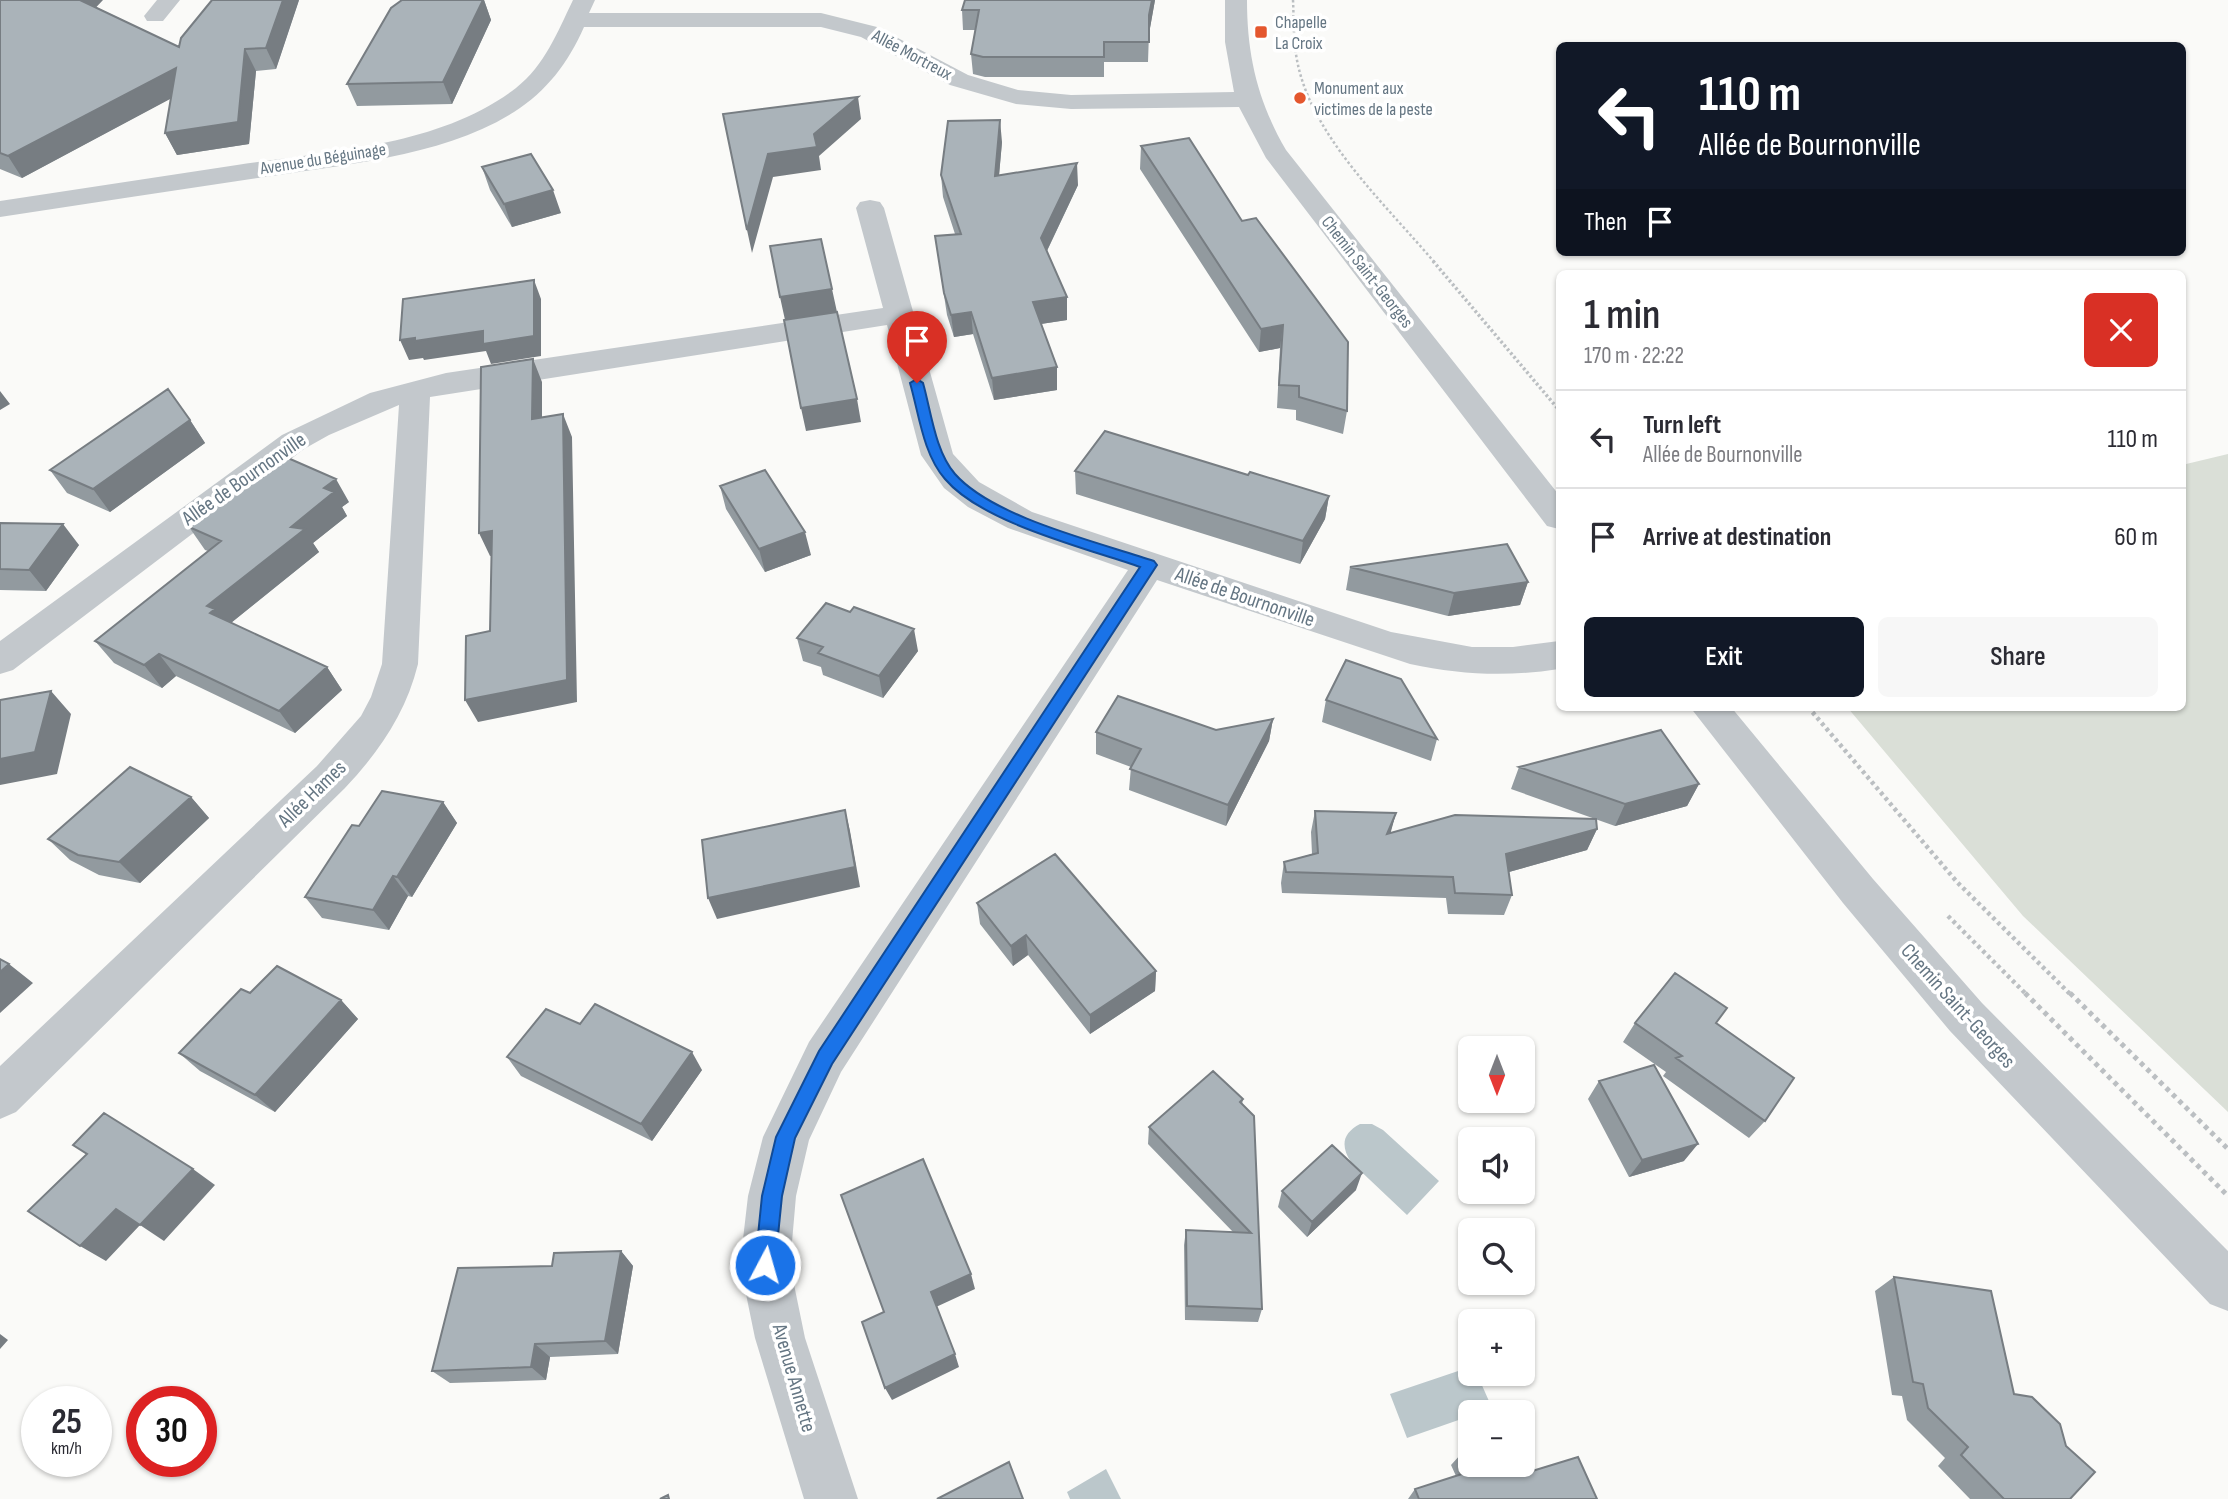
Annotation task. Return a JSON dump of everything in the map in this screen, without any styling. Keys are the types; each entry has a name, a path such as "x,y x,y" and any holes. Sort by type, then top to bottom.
{"street":[{"name":"Chemin Saint-Georges","path":"1236,0 1236,56 1247,99 1260,128 1293,178 1556,514"},
{"path":"842,23 861,8"},
{"name":"Allée Mortreux","path":"579,10 842,23 884,39 959,80 1016,97 1071,102 1247,99"},
{"name":"Avenue du Béguinage","path":"0,209 349,156 437,136 479,120 528,90 555,61 579,10"},
{"name":"Allée de Bournonville","path":"870,208 937,455 949,476 988,505 1012,517 1387,645 1437,658 1490,663 1556,655"},
{"name":"Allée de Bournonville","path":"0,660 293,442 357,410 446,383 897,315"},
{"name":"Allée Hames","path":"0,1097 340,768 374,730 396,685 400,664 415,391"},
{"name":"Avenue Annette","path":"831,1499 780,1338 765,1265 772,1196 786,1137 825,1058 1149,565"},
{"name":"Chemin Saint-Georges","path":"1712,711 1858,891 1966,1017 2228,1286"}],"path":[{"path":"1293,0 1296,57 1320,122 1345,156 1556,406"},
{"path":"1811,711 1957,883 2228,1149"},
{"path":"1941,909 2228,1196"}],"shaded area":[{"path":"2228,454 2228,1112 2023,916 1850,711 2186,711 2186,464"},
{"path":"1360,1124 1372,1124 1383,1130 1439,1181 1407,1215 1351,1162 1345,1150 1345,1140 1350,1131"},
{"path":"1458,1371 1458,1386 1482,1386 1488,1400 1458,1400 1458,1420 1407,1438 1390,1394"},
{"path":"1106,1469 1121,1499 1070,1499 1067,1492"}],"building":[{"path":"0,0 80,0 179,47 181,38 212,0 283,0 266,48 245,49 238,122 165,133 176,68 8,156 0,153"},
{"path":"402,0 483,0 443,82 347,84 391,8"},
{"path":"965,0 1152,0 1149,42 1104,42 1104,57 983,57 971,54 979,10 962,10"},
{"path":"858,97 814,134 817,147 768,154 747,230 723,114"},
{"path":"1000,120 995,176 1077,163 1041,238 1067,297 1033,302 1057,367 992,378 971,312 951,315 944,293 935,236 961,234 941,175 948,121"},
{"path":"1189,138 1242,221 1256,218 1348,342 1347,411 1299,397 1299,386 1279,385 1283,325 1261,329 1141,146"},
{"path":"531,154 553,190 504,204 482,167"},
{"path":"821,239 832,289 780,297 770,246"},
{"path":"534,280 534,336 483,344 483,331 415,341 415,338 400,340 403,299"},
{"path":"837,312 857,399 801,408 784,320"},
{"path":"533,359 532,419 563,414 567,680 465,700 466,636 490,631 492,531 479,533 481,367"},
{"path":"168,389 190,420 93,489 50,470"},
{"path":"1105,431 1248,475 1250,472 1329,496 1303,541 1075,471"},
{"path":"281,455 336,479 324,488 334,492 291,527 305,529 207,606 215,609 210,613 327,667 279,711 159,654 144,665 95,641 221,541 189,527"},
{"path":"765,470 805,532 759,549 720,486"},
{"path":"0,523 63,524 29,570 0,569"},
{"path":"1507,544 1528,582 1454,593 1350,567"},
{"path":"826,603 850,612 854,607 914,629 879,676 818,653 823,647 797,638"},
{"path":"1346,660 1401,679 1437,739 1326,700"},
{"path":"51,691 35,752 0,759 0,700"},
{"path":"1118,696 1216,730 1273,719 1228,805 1130,769 1141,749 1096,732"},
{"path":"1661,730 1699,784 1625,804 1519,767"},
{"path":"130,767 191,797 119,862 78,855 48,839"},
{"path":"382,791 443,802 397,877 393,876 373,910 305,897 352,825 359,826"},
{"path":"845,810 855,867 708,898 702,840"},
{"path":"1315,811 1396,813 1387,834 1455,815 1596,819 1597,829 1506,854 1512,895 1455,893 1453,877 1286,872 1284,862 1318,853"},
{"path":"1055,854 1156,971 1090,1015 1026,935 1011,946 977,903"},
{"path":"0,959 9,964 0,972"},
{"path":"277,966 341,1000 255,1095 179,1053 241,989 250,993"},
{"path":"1675,973 1727,1008 1716,1023 1794,1078 1765,1121 1676,1058 1682,1056 1635,1023"},
{"path":"595,1004 692,1052 641,1124 507,1057 546,1009 580,1024"},
{"path":"1654,1065 1698,1144 1642,1160 1599,1081"},
{"path":"1213,1071 1243,1099 1240,1102 1254,1116 1262,1309 1187,1306 1186,1230 1251,1233 1149,1127"},
{"path":"104,1113 193,1169 140,1225 116,1209 80,1246 28,1211 87,1154 73,1145"},
{"path":"1332,1145 1362,1173 1312,1222 1282,1191"},
{"path":"923,1159 971,1274 931,1292 955,1354 885,1388 862,1322 884,1312 841,1195"},
{"path":"621,1251 605,1341 535,1344 531,1367 432,1371 458,1268 552,1266 554,1253"},
{"path":"1894,1277 1991,1291 2014,1394 2032,1397 2060,1424 2066,1446 2095,1472 2070,1499 2004,1499 1961,1455 1968,1447 1928,1408 1923,1384 1913,1382"},
{"path":"1578,1457 1597,1499 1419,1499 1415,1489 1458,1475 1535,1477 1535,1470"},
{"path":"1009,1462 1023,1499 937,1499"}],"place":[{"name":"Chapelle La Croix","path":"1261,32"},
{"name":"Monument aux victimes de la peste","path":"1300,98"}],"route":[{"path":"765,1265 772,1196 786,1137 825,1058 1149,565 1012,517 967,491 949,476 937,455 917,383"}]}
